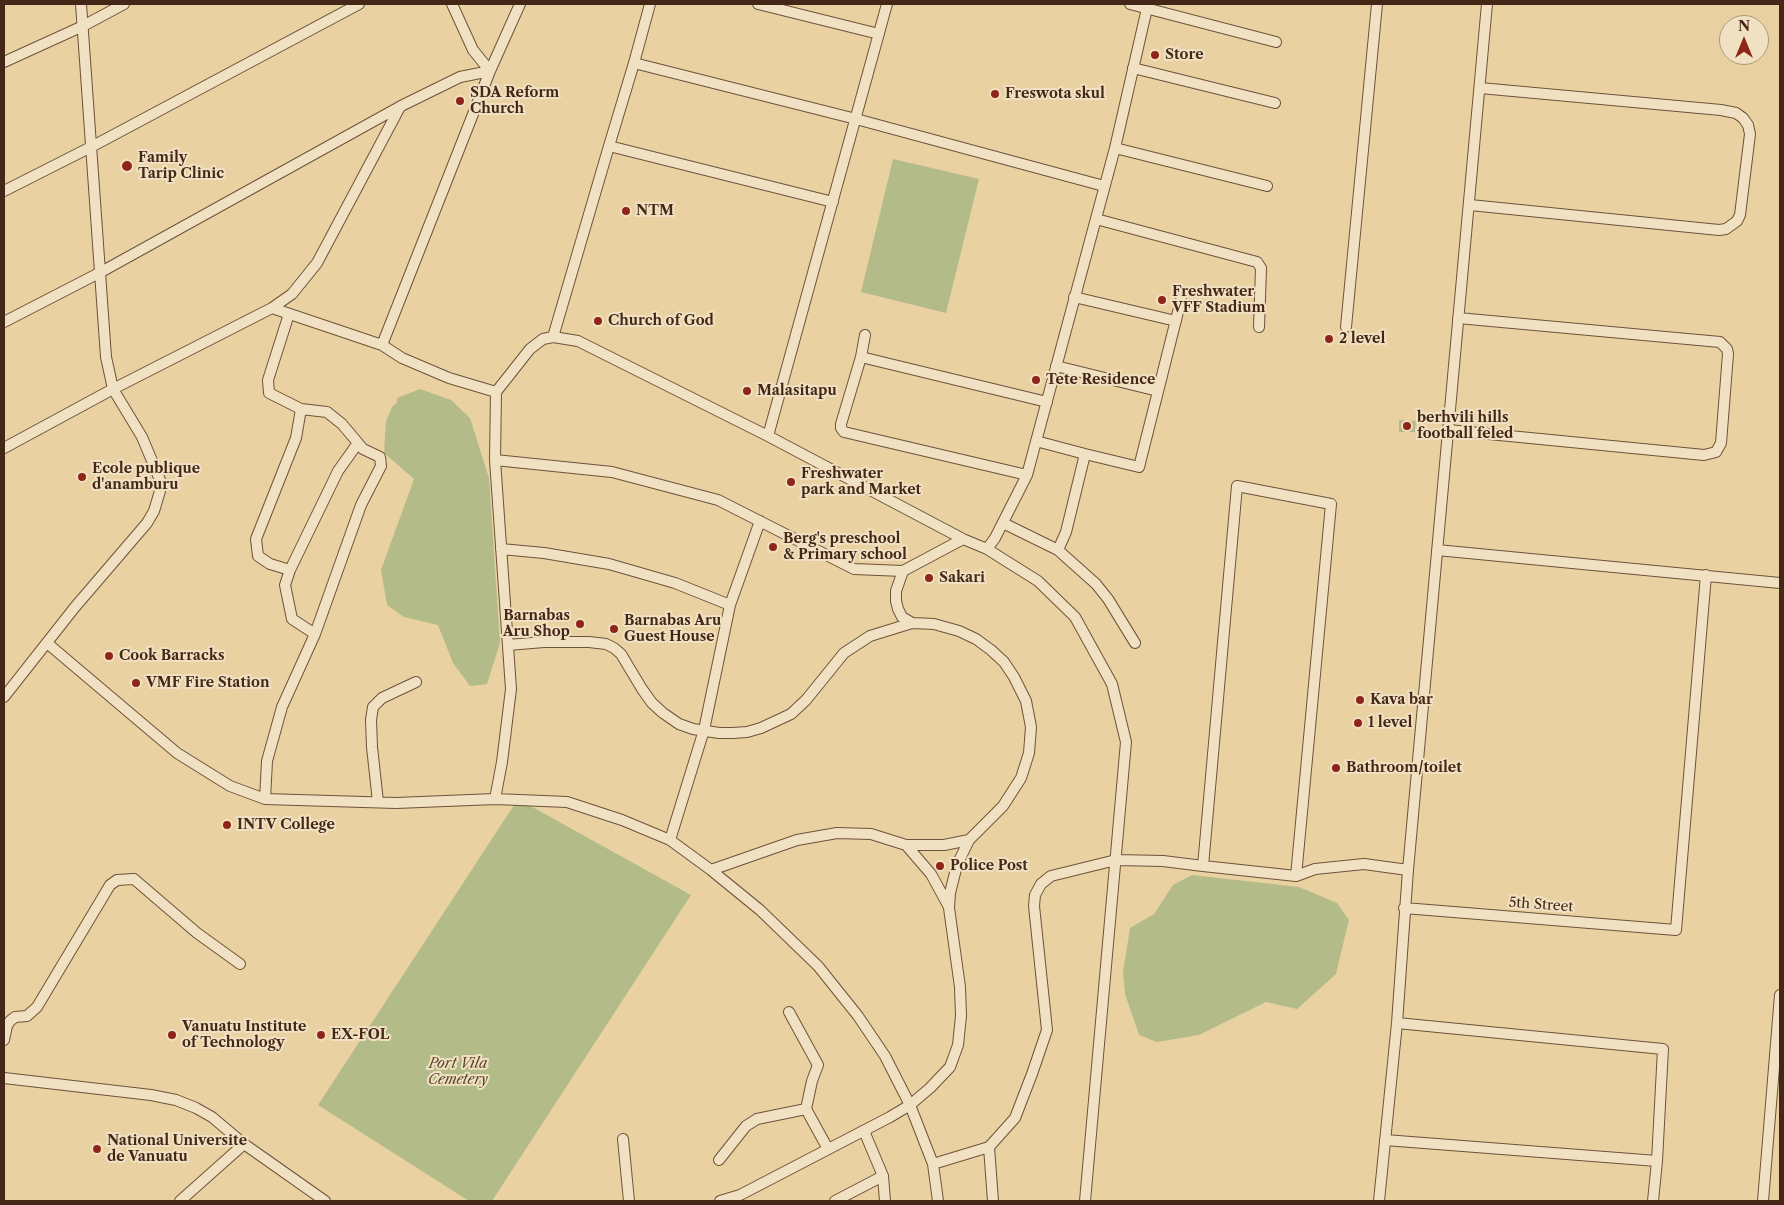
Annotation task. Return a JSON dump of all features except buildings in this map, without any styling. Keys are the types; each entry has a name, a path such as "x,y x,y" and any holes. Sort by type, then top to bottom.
{"street":[{"path":"4,697 75,607 147,523 158,499 160,480 142,437 112,389 106,357 81,4"},
{"path":"4,62 83,26 124,4"},
{"path":"4,191 91,147 359,4"},
{"path":"452,4 473,50 490,72"},
{"path":"382,345 490,72 520,4"},
{"path":"553,336 650,4"},
{"path":"758,4 880,34"},
{"path":"768,436 887,4"},
{"path":"1130,4 1148,6 1276,42"},
{"path":"1346,327 1377,4"},
{"path":"1379,1201 1397,1022 1404,908 1470,206 1487,4"},
{"path":"987,549 1004,523 1028,475 1115,148 1148,6"},
{"path":"634,63 856,119 1104,186"},
{"path":"1133,68 1275,103"},
{"path":"4,322 101,272 401,106 460,78 490,72"},
{"path":"1470,206 1719,230 1726,229 1737,221 1740,215 1750,134 1748,125 1743,118 1736,113 1721,110 1480,88"},
{"path":"4,448 112,389 272,308 292,294 317,263 401,106"},
{"path":"609,146 833,202"},
{"path":"1115,148 1267,186"},
{"path":"1096,218 1257,262 1261,268 1259,327"},
{"path":"1074,297 1176,321"},
{"path":"1036,441 1139,466 1181,300"},
{"path":"272,308 382,345 402,358 449,378 496,392"},
{"path":"265,798 267,761 282,707 315,634 361,506 380,466 380,457 363,449 342,424 327,412 301,409 269,393 268,380 289,314"},
{"path":"1448,430 1704,455 1716,452 1721,443 1728,354 1727,349 1720,342 1458,318"},
{"path":"865,335 861,357 841,424 844,432 1028,475"},
{"path":"495,799 502,762 511,689 495,460 496,392 530,349 543,339 553,336 578,341 768,436 963,539 987,549 1038,581 1075,617 1112,684 1126,742 1085,1201"},
{"path":"861,357 1047,402"},
{"path":"1056,366 1158,392"},
{"path":"290,570 270,564 258,556 256,539 296,438 301,409"},
{"path":"315,634 292,619 285,585 290,570 338,471 358,443"},
{"path":"1058,550 1066,532 1084,454"},
{"path":"495,460 612,472 718,500 854,570 903,571 963,539"},
{"path":"1203,866 1238,486 1331,504 1296,876"},
{"path":"670,840 704,730 730,605 760,521"},
{"path":"1004,523 1058,550 1096,584 1108,599 1135,643"},
{"path":"501,549 544,553 609,564 675,583 730,605"},
{"path":"1437,550 1780,583"},
{"path":"903,571 896,591 896,601 902,617 912,623"},
{"name":"5th Street","path":"1404,908 1676,930 1706,576"},
{"path":"508,645 544,642 606,644 621,654 652,703 679,724 719,733 747,732 776,722 791,714 806,700 844,653 870,636 912,623 946,626 976,639 1004,662 1026,701 1031,727 1029,754 1021,778 1003,806 969,840 957,865 950,893 949,908 962,1016 958,1045 950,1067 910,1105 740,1195 720,1201"},
{"path":"46,643 176,753 230,786 265,798 396,803 495,799 567,802 622,820 670,840 760,910 818,966 858,1016 885,1056 910,1105 933,1164 938,1201"},
{"path":"378,802 372,747 371,720 373,707 382,698 416,682"},
{"path":"711,870 797,840 837,833 871,834 906,845 944,845 969,840"},
{"path":"906,845 931,874 949,908"},
{"path":"933,1164 989,1147 1015,1118 1047,1030 1034,906 1035,895 1041,884 1051,876 1116,860 1163,861 1296,876 1315,869 1364,864 1408,870"},
{"path":"4,1040 10,1021 15,1017 27,1016 37,1007 110,885 117,880 134,879 197,933 240,964"},
{"path":"1763,1201 1780,995"},
{"path":"789,1012 818,1065 812,1080 806,1109 828,1149"},
{"path":"1397,1022 1663,1049 1653,1201"},
{"path":"4,1078 150,1095 176,1100 196,1108 212,1118 244,1144 325,1201"},
{"path":"719,1160 746,1126 757,1119 806,1109"},
{"path":"864,1131 883,1176 885,1201"},
{"path":"623,1139 629,1201"},
{"path":"1385,1140 1657,1161"},
{"path":"180,1201 244,1144"},
{"path":"989,1147 993,1201"},
{"path":"835,1201 883,1176"}],"green space":[{"path":"893,159 979,179 946,313 861,292"},
{"path":"420,389 451,400 470,418 489,478 500,643 487,684 470,686 453,663 438,625 404,617 387,605 381,570 414,479 384,453 386,421 392,407 397,402 397,398"},
{"name":"berhvili hills football feled","path":"1399,420 1416,421 1415,432 1399,432"},
{"name":"Port Vila Cemetery","path":"518,799 691,895 492,1201 469,1201 318,1105"},
{"path":"1192,875 1299,887 1337,903 1349,920 1336,974 1297,1009 1266,1002 1199,1035 1157,1042 1139,1035 1125,994 1123,972 1130,928 1154,914 1173,885"}],"place":[{"name":"Store","path":"1155,55"},
{"name":"Freswota skul","path":"995,94"},
{"name":"SDA Reform Church","path":"460,101"},
{"name":"Family Tarip Clinic","path":"127,166"},
{"name":"NTM","path":"626,211"},
{"name":"Freshwater VFF Stadium","path":"1162,300"},
{"name":"Church of God","path":"598,321"},
{"name":"2 level","path":"1329,339"},
{"name":"Tete Residence","path":"1036,380"},
{"name":"Malasitapu","path":"747,391"},
{"name":"berhvili hills football feled","path":"1407,426"},
{"name":"Ecole publique d'anamburu","path":"82,477"},
{"name":"Freshwater park and Market","path":"791,482"},
{"name":"Berg's preschool & Primary school","path":"773,547"},
{"name":"Sakari","path":"929,578"},
{"name":"Barnabas Aru Shop","path":"580,624"},
{"name":"Barnabas Aru Guest House","path":"614,629"},
{"name":"Cook Barracks","path":"109,656"},
{"name":"VMF Fire Station","path":"136,683"},
{"name":"Kava bar","path":"1360,700"},
{"name":"1 level","path":"1358,723"},
{"name":"Bathroom/toilet","path":"1336,768"},
{"name":"INTV College","path":"227,825"},
{"name":"Police Post","path":"940,866"},
{"name":"Vanuatu Institute of Technology","path":"172,1035"},
{"name":"EX-FOL","path":"321,1035"},
{"name":"National Universite de Vanuatu","path":"97,1149"}]}
